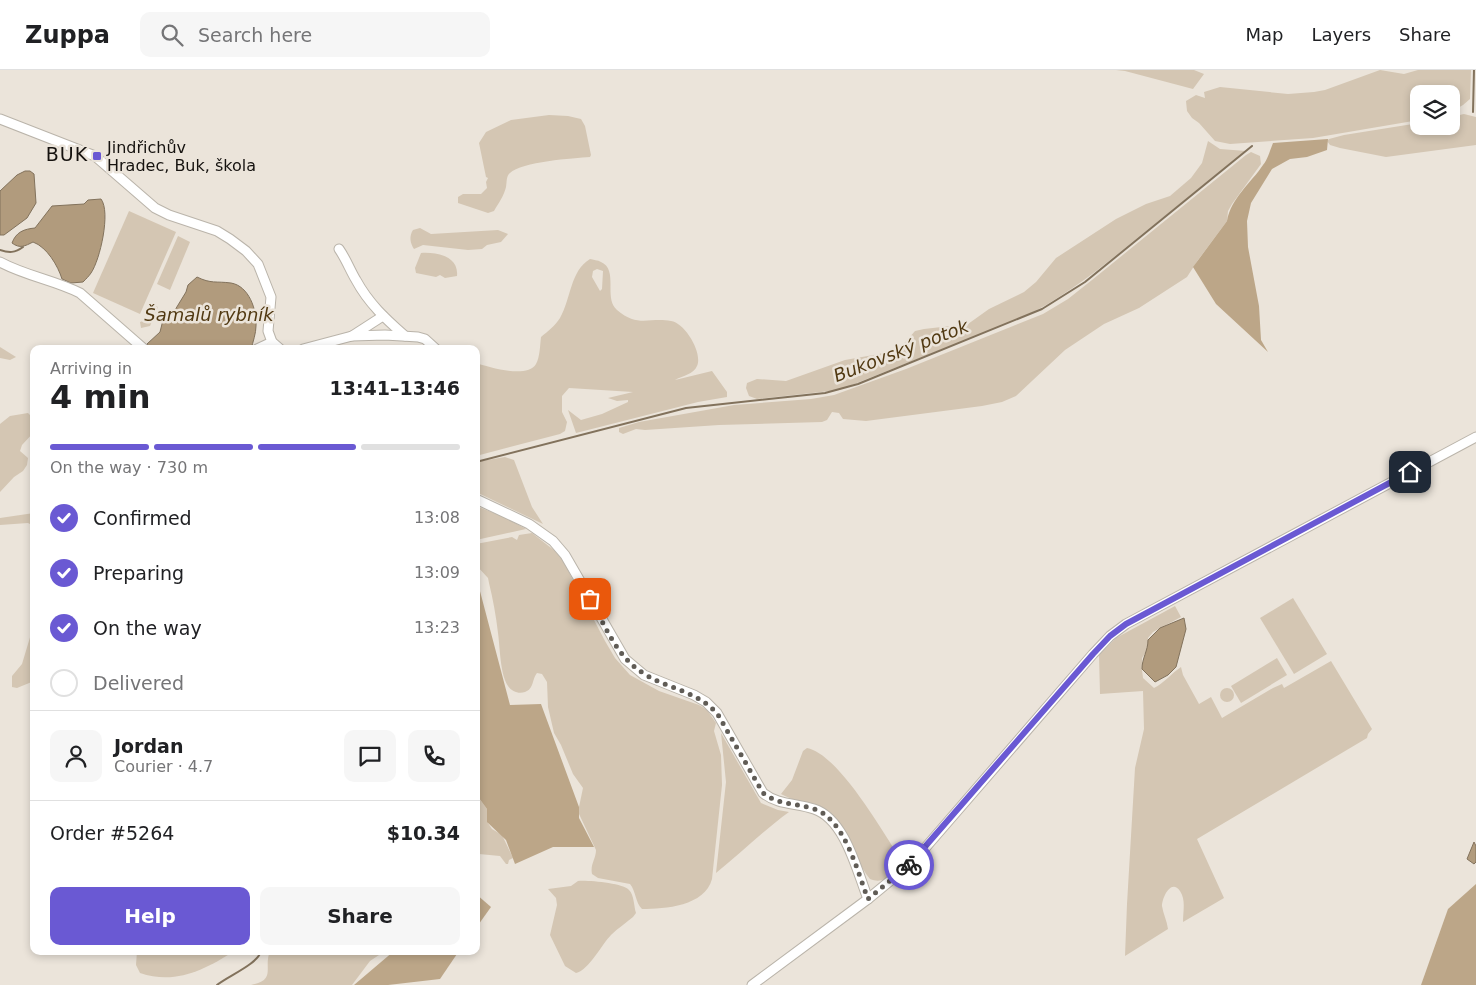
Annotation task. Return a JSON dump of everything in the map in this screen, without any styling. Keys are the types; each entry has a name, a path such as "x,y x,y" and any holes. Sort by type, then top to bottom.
{"street":[{"path":"0,119 96,156 155,208 168,215 217,231 246,251 258,264 271,296 268,331 272,342 275,345"},
{"path":"339,249 347,260 356,281 380,314 405,336"},
{"path":"0,262 19,272 68,287 80,293 139,345"},
{"path":"352,336 383,316"},
{"path":"318,345 352,336 405,336 425,339 432,345"},
{"path":"266,345 272,342"},
{"path":"752,985 868,899 913,862 1110,636 1126,624 1476,437"},
{"path":"480,501 529,524 554,541 565,555 625,659 644,674 706,702 717,713 763,793 770,799 816,810 836,825 846,842 868,899"}],"shaded area":[{"path":"1116,70 1194,70 1204,74 1193,89"},
{"path":"1380,70 1404,74 1418,70 1471,70 1470,99 1460,107 1460,85 1410,85 1410,122 1313,138 1230,144 1215,141 1187,111 1186,101 1196,95 1205,98 1204,92 1220,87 1288,94 1325,90"},
{"path":"549,115 581,119 585,126 590,157 548,161 516,169 508,176 504,194 494,211 488,213 458,203 458,197 463,194 481,194 487,188 486,182 488,178 486,177 479,143 486,132 511,120"},
{"path":"1460,115 1476,117 1476,145 1386,157 1340,148 1330,145 1327,141 1344,135 1410,124 1410,135 1460,135"},
{"path":"1328,139 1327,150 1307,157 1290,159 1272,169 1251,203 1247,221 1248,247 1259,306 1261,340 1268,352 1216,304 1193,267 1227,221 1237,198 1265,163 1273,143"},
{"path":"1208,141 1220,149 1246,151 1098,269 1069,291 1038,310 839,390 757,399 749,396 746,388 747,383 757,379 786,381 845,360 879,354 901,347 915,331 968,324 989,309 1024,292 1036,282 1056,258 1116,219 1146,204 1170,196 1191,178 1202,163"},
{"path":"1251,152 1260,156 1261,164 1232,204 1228,211 1227,221 1187,277 1139,308 1104,324 1065,350 1016,396 1002,402 982,406 866,421 843,419 839,413 832,412 827,420 822,422 636,429 623,434 619,432 619,428 639,422 734,405 811,399 834,395 906,369 1043,314 1068,299"},
{"path":"129,211 176,232 140,314 93,293"},
{"path":"420,228 431,234 498,230 508,234 501,242 487,245 482,249 468,250 423,245 414,249 411,235 413,230"},
{"path":"178,236 190,242 170,290 157,284"},
{"path":"421,253 434,253 451,260 457,269 457,276 445,278 440,275 436,277 416,273 415,268"},
{"path":"590,259 600,261 609,271 611,299 617,310 631,319 671,321 682,327 692,339 698,360 697,366 691,373 675,380 712,371 727,392 727,397 698,402 576,433 568,410 581,420 602,414 628,402 628,400 617,401 608,398 633,392 569,388 562,396 562,412 567,422 565,431 560,434 480,455 480,364 508,371 525,371 536,364 540,351 541,337 554,326 564,311 578,271","holes":["597,269 603,271 602,289 600,291 592,277 593,271"]},
{"path":"151,304 158,307 150,326 141,328 140,322 143,321"},
{"path":"0,347 16,357 10,360 0,358"},
{"path":"28,413 30,415 30,436 22,445 20,451 28,458 27,465 23,471 14,477 0,492 0,424 10,416"},
{"path":"505,457 514,460 532,507 543,524 480,494 480,461"},
{"path":"480,508 504,517 526,529 480,539"},
{"path":"30,514 30,524 0,525 0,518"},
{"path":"532,533 562,559 605,641 615,658 630,675 659,691 699,705 707,710 716,723 714,731 721,755 722,785 712,879 708,888 693,900 672,907 642,909 630,884 598,878 592,874 596,850 579,814 583,788 573,774 554,733 548,707 547,682 542,674 537,673 530,689 520,693 512,690 505,681 492,595 488,578 480,569 480,543 512,537 517,540 519,535"},
{"path":"480,591 510,705 541,704 579,807 579,818 594,847 553,847 515,864 506,840 487,822 487,809 480,799"},
{"path":"1293,598 1327,654 1294,674 1260,618"},
{"path":"1175,606 1181,617 1153,632 1148,638 1148,649 1142,658 1143,678 1154,688 1181,667 1183,675 1199,704 1211,697 1222,718 1273,688 1282,684 1284,688 1331,661 1372,729 1367,738 1197,839 1224,898 1183,922 1184,906 1182,894 1177,888 1170,888 1165,894 1162,906 1168,929 1125,956 1135,768 1144,729 1143,691 1100,694 1099,655 1116,638"},
{"path":"30,637 30,683 17,688 12,687 12,676 22,664"},
{"path":"1277,658 1287,675 1241,703 1231,686"},
{"path":"1224,688 1230,688 1234,695 1230,702 1224,702 1220,698 1220,692"},
{"path":"721,733 761,803 789,812 716,873 726,782"},
{"path":"807,748 819,753 845,778 870,811 898,855 903,864 888,878 880,881 870,879 842,827 826,810 813,803 795,800 781,794 792,780 803,751"},
{"path":"480,799 487,809 488,823 492,829 502,835 513,858 506,864 500,856 480,854"},
{"path":"578,881 605,882 629,890 632,894 636,913 607,939 586,967 576,973 565,966 550,935 557,905 556,898 548,889 571,886"},
{"path":"1476,884 1476,985 1421,985 1448,909"},
{"path":"480,897 491,907 480,922"},
{"path":"137,955 227,955 201,969 177,976 165,977 140,973 136,965"},
{"path":"269,955 379,955 370,961 352,985 251,985 259,983 267,977"},
{"path":"389,955 456,955 440,979 388,985 354,985"}],"water":[{"path":"30,171 34,174 36,203 27,218 4,235 0,235 0,191 17,175"},
{"path":"101,199 104,205 105,225 101,247 94,267 83,282 71,283 62,279 58,268 38,244 33,242 20,246 12,243 21,232 35,228 52,206 84,204 88,200"},
{"name":"Šamalů rybník","path":"197,277 210,281 231,283 243,289 251,300 255,313 256,332 252,345 148,345 160,332 164,316 175,310 188,285"},
{"path":"1184,618 1186,629 1176,667 1168,675 1155,682 1142,669 1148,640 1160,628"},
{"path":"1474,842 1476,846 1476,862 1474,864 1467,859"}],"waterway":[{"path":"1473,112 1474,70"},
{"name":"Bukovský potok","path":"480,461 686,408 825,393 858,384 1042,309 1085,282 1252,146"},
{"name":"Bukovský potok","path":"0,250 12,252 23,247"},
{"path":"217,985 249,965 259,955"}],"way so far":[{"path":"590,599 615,645 632,666 668,686 694,695 706,702 717,713 763,793 770,799 816,810 827,816 836,825 846,842 868,899 909,865"}],"place":[{"name":"Jindřichův Hradec, Buk, škola","path":"97,156"}],"district":[{"name":"BUK","path":"67,154"}],"route":[{"path":"909,865 1110,636 1126,624 1410,472"}]}
